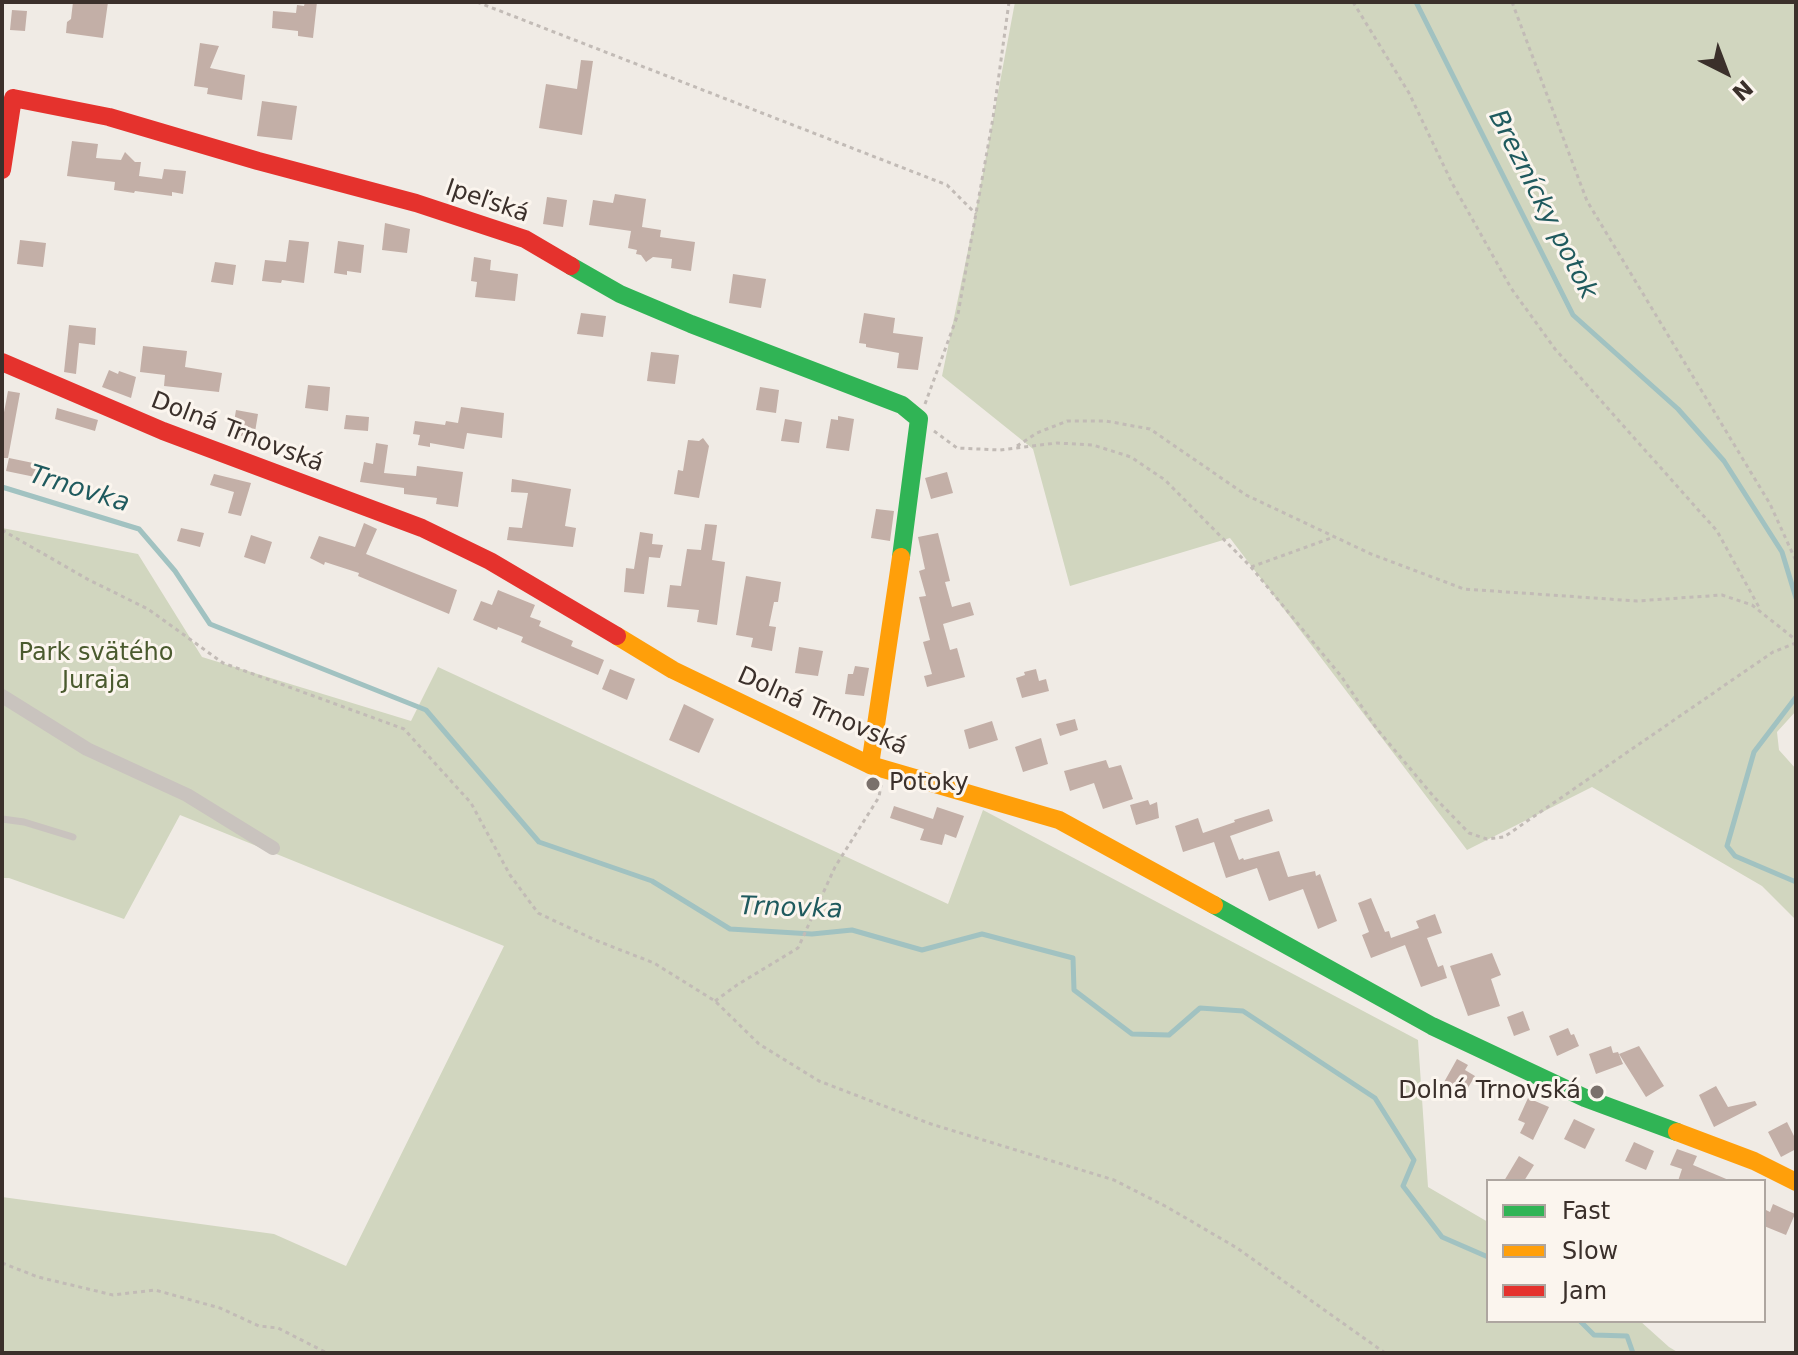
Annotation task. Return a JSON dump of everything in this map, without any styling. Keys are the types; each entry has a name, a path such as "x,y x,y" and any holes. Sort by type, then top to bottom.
{"street":[{"name":"Ipeľská","path":"2,170 13,98 109,117 416,203 525,239 620,294 902,405 919,419"},
{"name":"Dolná Trnovská","path":"2,362 163,431 436,535 490,561 673,670 834,749 877,767 1059,820 1432,1026 1585,1098 1754,1161 1796,1182"},
{"path":"877,767 919,419"},
{"path":"2,696 87,749 187,795 273,848"}],"lane":[{"path":"2,819 24,822 73,837"}],"path":[{"path":"477,2 947,185 976,214"},
{"path":"1009,2 993,118 958,314 919,419 957,448 1000,450 1057,443 1093,445 1131,457 1165,480 1251,567 1341,676 1377,729 1434,797 1469,833 1487,839 1504,837 1773,652 1796,641 1752,605 1722,595 1637,601 1464,589 1371,554 1246,495 1150,429 1106,421 1067,421 1037,433 1016,447"},
{"path":"1353,2 1409,93 1452,183 1511,288 1555,349 1717,531 1762,613"},
{"path":"1512,2 1587,201 1770,504 1796,561"},
{"path":"2,530 89,580 148,609 223,663 404,729 471,803 510,875 538,913 654,963 715,1001 759,1044 819,1081 931,1124 1114,1180 1237,1248 1385,1353"},
{"path":"1251,567 1335,536"},
{"path":"715,1001 798,948 835,867 879,797 877,767"},
{"path":"2,1263 38,1277 113,1295 155,1290 220,1308 259,1326 278,1328 327,1353"}],"green space":[{"path":"1015,2 1796,2 1796,711 1777,732 1779,750 1796,769 1796,920 1762,886 1592,787 1467,850 1230,538 1070,586 1033,449 942,376"},
{"name":"Park svätého Juraja","path":"2,528 138,554 202,657 411,721 438,667 948,904 983,810 1418,1040 1428,1187 1486,1221 1486,1323 1642,1323 1679,1353 2,1353 2,1197 274,1234 346,1266 504,946 180,815 124,919 2,878"}],"building":[{"path":"73,2 108,2 103,38 66,33"},
{"path":"305,2 317,2 313,38 298,36 298,31 272,28 273,11 296,13 297,5 304,6"},
{"path":"12,10 27,11 25,31 10,30"},
{"path":"200,43 219,46 210,68 245,75 242,100 207,94 208,88 194,86"},
{"path":"581,60 593,61 582,135 539,128 546,84 577,89"},
{"path":"262,101 297,106 292,140 257,136"},
{"path":"72,141 98,144 96,158 121,160 125,152 135,162 141,162 139,176 162,179 164,169 186,171 183,194 172,192 172,196 114,190 115,182 67,176"},
{"path":"615,194 646,199 642,227 661,230 660,237 695,242 691,271 671,268 672,259 653,257 646,262 636,254 637,250 628,248 631,231 589,225 593,200 613,203"},
{"path":"547,197 567,200 563,227 543,224"},
{"path":"385,223 410,229 407,253 382,250"},
{"path":"20,240 46,243 43,267 17,264"},
{"path":"289,240 309,242 304,283 262,281 265,260 286,262"},
{"path":"338,241 364,245 361,273 334,273"},
{"path":"474,257 491,260 490,270 518,274 515,301 475,297 477,282 471,281"},
{"path":"215,262 236,265 233,285 211,282"},
{"path":"733,274 766,279 761,308 729,303"},
{"path":"581,313 606,316 603,337 577,334"},
{"path":"864,313 895,318 893,333 923,337 918,370 897,368 899,353 859,343"},
{"path":"69,325 96,328 95,345 79,343 76,374 64,372"},
{"path":"143,346 187,351 185,367 222,373 219,392 164,386 165,375 140,372"},
{"path":"651,352 679,355 675,384 647,381"},
{"path":"109,370 136,377 131,398 102,387"},
{"path":"308,385 330,387 328,411 305,408"},
{"path":"760,387 779,390 776,413 756,410"},
{"path":"8,391 20,393 8,458 2,458 2,423"},
{"path":"461,407 504,413 502,438 467,433 464,449 430,443 430,447 418,445 420,435 413,434 415,421 445,425 446,421 458,423"},
{"path":"57,408 98,420 95,431 55,419"},
{"path":"236,410 258,414 254,438 232,434"},
{"path":"346,415 369,417 368,431 344,429"},
{"path":"838,416 854,419 849,451 826,448 831,419 838,420"},
{"path":"785,419 802,422 799,443 781,441"},
{"path":"703,438 709,446 699,498 674,494 678,470 683,471 688,440 699,441"},
{"path":"376,443 388,445 384,473 416,476 417,466 463,472 458,507 436,504 437,498 404,494 404,488 360,482 364,462 373,464"},
{"path":"9,458 38,464 35,477 6,471"},
{"path":"947,472 953,493 931,499 925,478"},
{"path":"214,474 251,483 241,516 228,513 234,492 210,485"},
{"path":"512,479 571,489 565,526 576,528 573,547 507,540 509,527 522,528 528,493 511,492"},
{"path":"876,509 894,511 890,541 871,538"},
{"path":"364,523 377,529 366,554 457,590 449,614 358,576 359,573 325,562 324,565 310,558 319,536 355,547"},
{"path":"705,524 717,525 712,560 725,562 717,625 697,622 699,610 667,607 670,585 681,586 687,549 701,550"},
{"path":"181,528 204,533 200,547 177,541"},
{"path":"640,532 653,534 652,544 663,545 660,558 649,557 644,594 624,592 626,568 634,569"},
{"path":"938,533 950,581 945,582 952,607 970,602 974,615 943,624 950,650 957,648 965,677 927,687 924,676 932,674 923,642 930,640 919,597 926,596 919,571 925,569 918,537"},
{"path":"251,535 272,542 265,564 244,557"},
{"path":"746,576 781,582 769,626 776,627 772,651 751,647 753,638 736,635"},
{"path":"498,590 535,605 530,617 541,621 539,626 573,641 571,646 604,660 598,675 521,642 523,637 473,620 481,601 492,605"},
{"path":"799,647 823,651 818,676 795,673"},
{"path":"855,666 869,668 864,696 845,694 848,674 853,674"},
{"path":"610,669 635,679 627,700 602,689"},
{"path":"1036,669 1039,681 1046,679 1049,691 1022,698 1016,678"},
{"path":"684,704 714,719 699,753 669,740"},
{"path":"1075,719 1078,730 1060,736 1056,724"},
{"path":"992,721 998,740 969,749 964,730"},
{"path":"1041,738 1048,764 1023,772 1015,747"},
{"path":"1106,760 1109,768 1121,765 1133,799 1103,809 1094,783 1070,791 1064,771"},
{"path":"1148,800 1150,805 1157,802 1159,818 1136,825 1130,805"},
{"path":"894,806 933,819 937,807 964,816 956,838 945,834 942,845 920,840 924,829 890,818"},
{"path":"1269,809 1273,821 1230,836 1239,860 1279,851 1288,877 1315,871 1316,876 1320,874 1337,921 1318,929 1303,889 1269,901 1257,868 1226,878 1214,842 1183,852 1175,826 1198,818 1203,833"},
{"path":"1371,898 1385,932 1389,931 1391,938 1419,928 1416,921 1435,914 1442,933 1427,938 1438,967 1443,965 1447,978 1421,987 1405,945 1371,958 1362,935 1369,932 1358,903"},
{"path":"1492,953 1501,975 1491,979 1500,1006 1468,1016 1450,966"},
{"path":"1523,1011 1530,1030 1514,1036 1507,1017"},
{"path":"1568,1028 1579,1046 1557,1056 1549,1036"},
{"path":"1611,1046 1613,1053 1618,1052 1623,1064 1596,1074 1589,1054"},
{"path":"1639,1046 1664,1086 1646,1097 1619,1054"},
{"path":"1457,1059 1468,1065 1465,1070 1475,1076 1463,1096 1443,1084"},
{"path":"1716,1086 1728,1107 1755,1101 1757,1105 1714,1127 1699,1095"},
{"path":"1528,1098 1549,1107 1533,1140 1520,1133 1525,1123 1518,1120"},
{"path":"1574,1119 1595,1129 1585,1149 1564,1139"},
{"path":"1787,1122 1796,1140 1796,1149 1781,1157 1768,1132"},
{"path":"1634,1142 1654,1151 1646,1170 1625,1161"},
{"path":"1677,1149 1697,1156 1693,1165 1726,1179 1679,1179 1682,1169 1670,1165"},
{"path":"1519,1156 1534,1165 1525,1179 1505,1179"},
{"path":"1773,1204 1795,1214 1786,1235 1766,1227 1766,1210 1770,1212"}],"waterway":[{"name":"Breznícky potok","path":"1416,2 1573,315 1678,409 1724,461 1782,552 1796,598"},
{"name":"Trnovka","path":"2,487 139,529 175,571 210,624 426,710 539,842 652,881 730,929 812,934 852,930 922,950 982,934 1073,958 1074,990 1132,1034 1169,1035 1200,1008 1243,1011 1375,1098 1414,1160 1403,1186 1442,1237 1486,1256"},
{"name":"Breznícky potok","path":"1796,697 1754,752 1727,846 1735,856 1796,882"},
{"name":"Trnovka","path":"1582,1323 1594,1335 1627,1336 1633,1353"}],"traffic: fast":[{"path":"571,266 620,294 691,324 902,405 919,419 901,557"},
{"path":"1214,905 1432,1026 1585,1098 1677,1132"}],"traffic: slow":[{"path":"870,765 901,557"},
{"path":"617,636 673,670 870,765 1059,820 1214,905"},
{"path":"1677,1132 1754,1161 1796,1182"}],"traffic: jam":[{"path":"2,170 13,98 109,117 416,203 525,239 571,266"},
{"path":"2,362 163,431 422,528 490,561 617,636"}],"place":[{"name":"Potoky","path":"873,784"},
{"name":"Dolná Trnovská","path":"1597,1092"}]}
